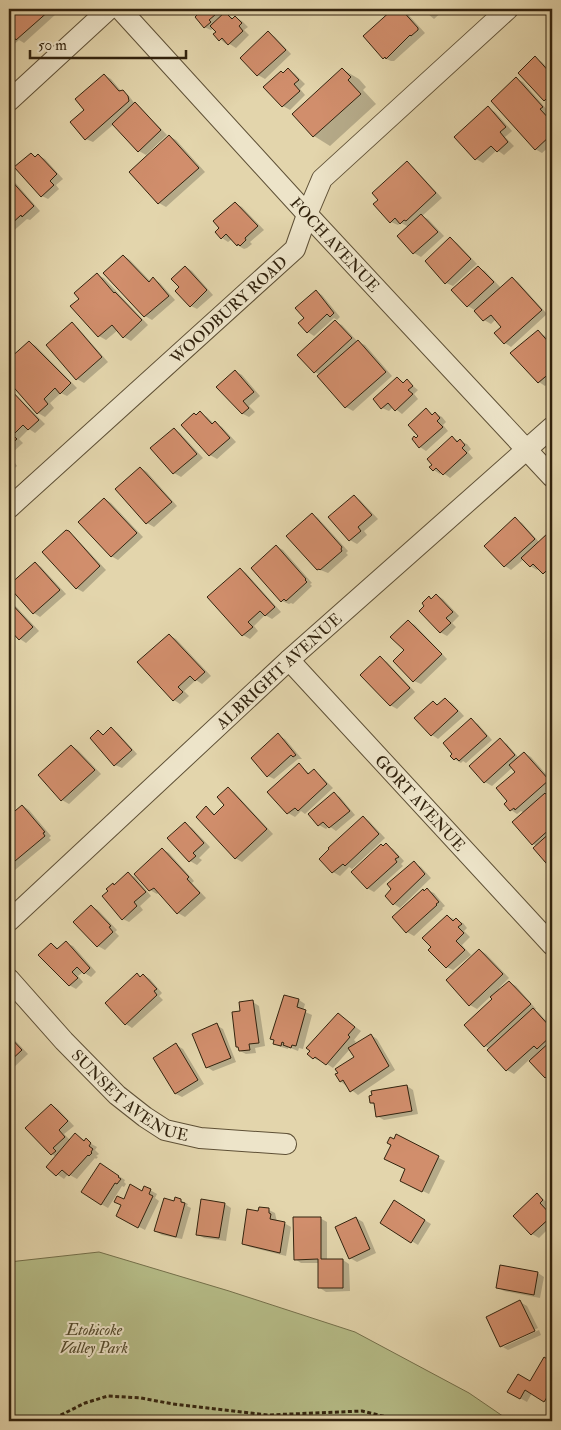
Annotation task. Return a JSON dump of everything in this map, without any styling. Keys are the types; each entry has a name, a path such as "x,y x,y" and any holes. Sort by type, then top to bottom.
{"street":[{"path":"9,101 109,9"},
{"name":"FOCH AVENUE","path":"120,9 307,214 552,477"},
{"name":"WOODBURY ROAD","path":"9,508 295,249 322,178 508,9"},
{"name":"ALBRIGHT AVENUE","path":"9,921 289,660 552,427"},
{"name":"GORT AVENUE","path":"289,660 552,945"},
{"name":"SUNSET AVENUE","path":"9,979 64,1041 117,1095 165,1130 200,1138 286,1144"}],"path":[{"path":"49,1421 85,1402 108,1396 141,1398 173,1404 268,1415 362,1411 404,1421"}],"green space":[{"name":"Etobicoke Valley Park","path":"99,1252 229,1291 355,1332 469,1393 510,1421 373,1421 361,1417 306,1421 9,1421 9,1262"}],"building":[{"path":"9,9 50,10 16,40 13,36 9,40"},
{"path":"195,9 222,9 209,20 211,22 204,28 195,17 199,13"},
{"path":"393,9 401,9 418,30 410,35 386,59 385,57 383,59 363,36"},
{"path":"225,12 232,19 235,16 242,23 239,26 243,31 228,45 222,38 219,41 213,34 216,32 210,26"},
{"path":"268,31 286,50 257,76 240,58"},
{"path":"535,56 552,75 552,93 544,101 518,73"},
{"path":"288,68 299,80 294,84 300,91 282,107 263,87 281,71 283,73"},
{"path":"342,68 351,77 348,80 361,94 313,137 292,114"},
{"path":"104,74 119,91 123,90 128,96 129,101 85,140 70,122 84,110 75,99"},
{"path":"516,77 543,107 540,109 552,122 552,134 535,150 491,101"},
{"path":"135,102 161,130 138,152 112,124"},
{"path":"488,106 506,127 500,132 508,142 497,152 491,146 475,160 454,137"},
{"path":"169,135 199,168 158,204 129,172"},
{"path":"31,153 35,157 38,154 57,174 50,181 54,185 41,197 14,167"},
{"path":"407,161 436,193 406,221 404,220 400,224 395,218 390,223 373,204 378,200 372,193"},
{"path":"9,178 34,206 9,226"},
{"path":"235,202 258,226 245,238 246,240 240,246 238,244 237,246 226,234 221,239 215,232 219,228 213,221"},
{"path":"421,214 438,232 413,254 397,236"},
{"path":"450,237 471,259 445,284 425,261"},
{"path":"123,255 149,282 153,277 169,296 144,317 103,273"},
{"path":"185,266 207,290 190,307 175,291 179,287 171,279"},
{"path":"478,266 494,282 467,307 451,290"},
{"path":"97,273 114,293 142,320 123,338 112,325 98,337 70,306 79,299 74,293"},
{"path":"512,277 542,310 504,344 494,333 501,327 491,315 483,321 474,311"},
{"path":"316,290 334,313 330,317 327,314 307,333 298,323 304,318 295,308"},
{"path":"335,320 352,338 314,373 297,355"},
{"path":"72,322 102,357 76,380 46,345"},
{"path":"538,330 552,344 552,371 538,383 510,353"},
{"path":"358,340 386,372 345,408 317,376"},
{"path":"29,341 71,383 60,394 55,388 44,399 48,404 37,414 9,382 9,359"},
{"path":"235,370 254,392 243,401 249,408 242,414 216,387"},
{"path":"397,377 403,383 407,379 413,386 408,390 413,394 395,411 388,403 381,409 373,399"},
{"path":"9,388 39,420 28,430 23,425 13,435 17,439 9,446"},
{"path":"426,408 432,415 435,412 440,418 437,421 443,427 419,448 412,439 414,436 416,438 418,436 408,425"},
{"path":"200,411 212,424 215,421 230,438 209,456 181,425 194,413 196,415"},
{"path":"174,428 197,454 173,474 150,448"},
{"path":"452,436 457,442 460,439 465,445 462,448 467,453 443,475 436,468 433,471 429,467 432,465 427,459"},
{"path":"140,467 172,502 146,524 115,489"},
{"path":"354,495 372,515 358,527 361,531 349,541 328,517"},
{"path":"104,498 137,533 111,557 78,522"},
{"path":"312,513 342,547 342,551 320,570 317,570 286,536"},
{"path":"515,517 535,539 504,567 484,546"},
{"path":"66,530 100,566 76,589 42,552"},
{"path":"548,533 552,538 552,565 543,574 533,564 530,567 521,558"},
{"path":"276,545 307,582 286,601 284,599 281,602 251,568"},
{"path":"35,562 60,590 33,614 9,585"},
{"path":"240,568 275,607 265,616 260,611 248,622 253,627 242,636 207,597"},
{"path":"436,594 453,612 446,618 451,623 440,633 419,611 424,606 422,603 429,596 431,599"},
{"path":"9,601 33,627 19,640 9,629"},
{"path":"408,620 442,654 413,682 393,661 404,650 390,637"},
{"path":"169,634 205,672 195,681 190,676 178,687 183,692 173,701 137,662"},
{"path":"380,656 410,688 390,706 360,675"},
{"path":"445,698 458,711 431,736 414,718 433,701 437,705"},
{"path":"471,718 487,736 459,761 456,758 454,760 450,756 452,754 443,743"},
{"path":"111,727 132,750 114,766 90,738 98,730 103,735"},
{"path":"278,733 296,755 293,757 291,755 267,777 251,758"},
{"path":"500,738 515,755 484,783 469,766"},
{"path":"71,745 95,770 61,801 38,775"},
{"path":"524,752 549,780 515,810 514,808 510,811 504,804 507,801 496,788 515,772 509,765"},
{"path":"299,763 308,774 314,769 327,784 298,811 295,808 287,814 267,792"},
{"path":"228,787 267,829 235,859 196,817 206,806 214,815 224,805 217,797"},
{"path":"334,792 350,811 329,828 323,822 318,826 308,814"},
{"path":"545,793 552,801 552,827 532,845 512,822"},
{"path":"22,805 45,832 43,833 45,836 9,866 9,816"},
{"path":"363,816 379,834 345,866 343,864 332,873 319,859 328,848"},
{"path":"185,822 204,843 193,853 196,856 189,862 167,838"},
{"path":"552,831 552,870 533,848"},
{"path":"386,843 399,857 395,859 397,862 367,889 351,872 381,844 383,846"},
{"path":"162,848 189,877 187,879 200,893 177,914 154,888 149,891 134,874"},
{"path":"414,861 425,874 393,905 385,896 391,889 387,884"},
{"path":"128,872 146,892 134,902 137,906 122,920 102,896 108,891 106,889 113,883 114,885"},
{"path":"427,888 439,902 406,933 392,917 423,889 424,891"},
{"path":"91,905 111,926 109,927 113,932 97,947 73,922"},
{"path":"447,915 453,921 456,918 462,924 458,927 464,933 456,941 465,950 446,968 428,950 431,947 422,938"},
{"path":"66,941 90,968 84,974 77,967 72,972 78,978 69,986 38,955 51,943 57,949"},
{"path":"479,949 503,974 469,1006 446,980"},
{"path":"137,973 140,977 143,974 157,989 154,991 157,995 125,1025 105,1003"},
{"path":"509,981 531,1004 484,1047 464,1025 492,999 490,997"},
{"path":"284,995 299,999 297,1007 306,1010 296,1046 292,1045 291,1048 283,1045 284,1043 282,1042 281,1046 273,1044 274,1040 270,1039"},
{"path":"253,1000 259,1043 249,1044 250,1050 239,1051 238,1047 236,1047 232,1012 240,1011 239,1002"},
{"path":"533,1008 552,1029 552,1035 537,1049 534,1046 506,1071 487,1050"},
{"path":"338,1013 355,1027 348,1035 350,1037 326,1065 307,1054 310,1051 306,1048"},
{"path":"217,1023 231,1058 206,1068 192,1034"},
{"path":"371,1034 389,1066 350,1092 343,1080 340,1082 335,1074 338,1073 335,1069 354,1057 348,1048"},
{"path":"9,1036 22,1050 9,1062"},
{"path":"552,1040 552,1072 545,1078 529,1061"},
{"path":"176,1043 198,1080 175,1094 153,1058"},
{"path":"407,1085 412,1111 376,1117 374,1103 370,1103 369,1096 372,1095 371,1091"},
{"path":"51,1104 68,1121 59,1130 65,1137 53,1148 56,1151 51,1155 25,1128"},
{"path":"75,1133 84,1141 86,1138 91,1143 89,1146 93,1149 92,1153 69,1176 62,1170 56,1176 46,1167"},
{"path":"396,1134 439,1156 422,1192 400,1181 405,1169 384,1159 391,1145 387,1143 390,1137 394,1139"},
{"path":"100,1163 121,1179 117,1184 115,1183 101,1205 81,1192"},
{"path":"130,1184 142,1191 144,1186 151,1189 149,1194 153,1196 138,1228 116,1216 121,1205 114,1202 117,1196 124,1199"},
{"path":"537,1193 543,1200 540,1203 552,1216 531,1235 513,1216"},
{"path":"175,1197 185,1203 176,1237 154,1231 164,1198 174,1201"},
{"path":"201,1199 225,1203 219,1238 196,1235"},
{"path":"394,1200 425,1220 411,1243 380,1223"},
{"path":"259,1207 269,1208 270,1219 285,1222 280,1253 242,1244 247,1209 258,1211"},
{"path":"293,1217 321,1217 321,1259 343,1259 343,1288 318,1288 318,1259 294,1260"},
{"path":"356,1217 370,1249 349,1259 335,1227"},
{"path":"500,1265 538,1272 534,1295 496,1288"},
{"path":"520,1300 535,1331 500,1347 486,1317"},
{"path":"544,1357 552,1362 552,1389 544,1402 525,1390 520,1399 507,1392 518,1374 530,1381"}]}
